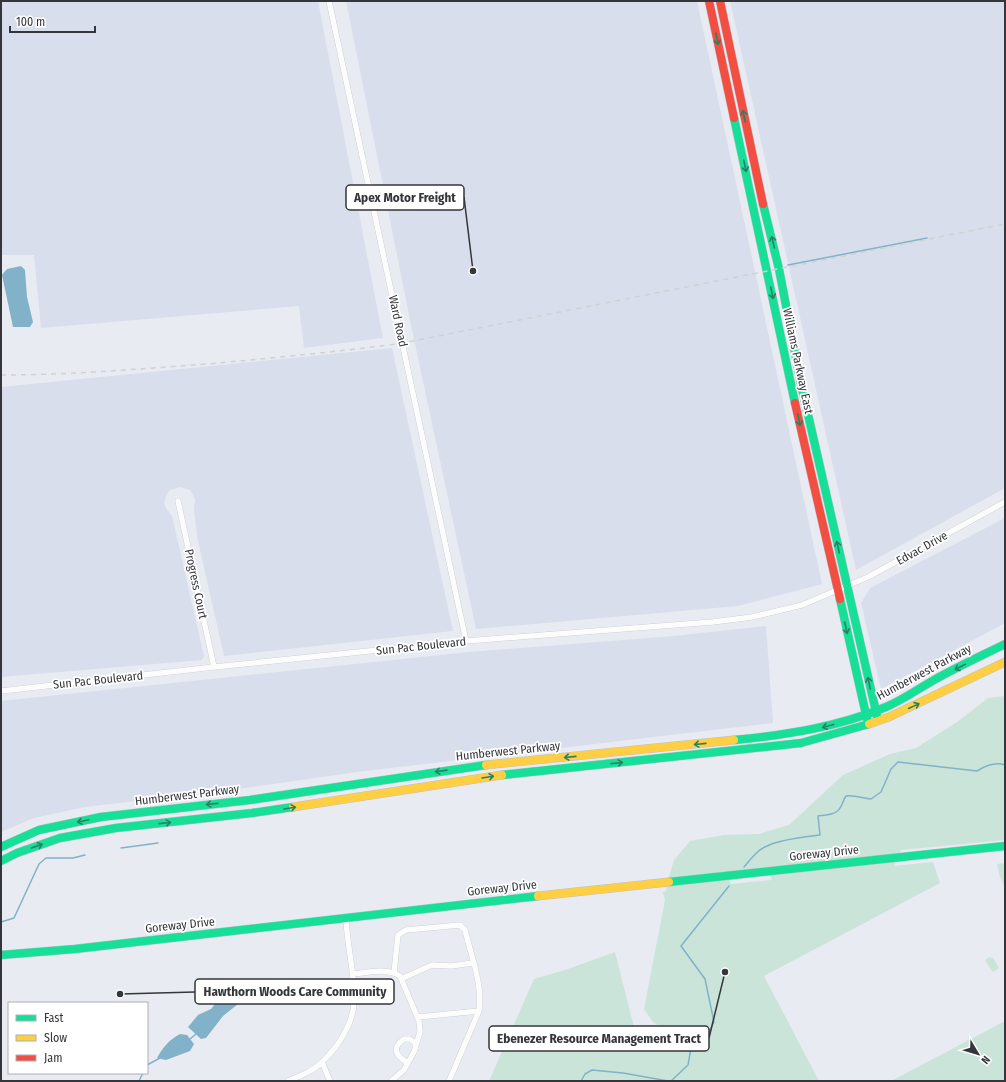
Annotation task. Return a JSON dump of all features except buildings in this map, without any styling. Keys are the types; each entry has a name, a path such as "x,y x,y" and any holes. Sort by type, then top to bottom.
{"main road":[{"name":"Williams Parkway East","path":"709,1 791,385 868,724"},
{"name":"Williams Parkway East","path":"720,1 763,204 779,269 800,384 878,721"},
{"name":"Humberwest Parkway","path":"1,847 39,830 101,817 250,800 468,767 782,735 826,727 875,711 907,697 932,681 1005,644"},
{"name":"Humberwest Parkway","path":"1,861 17,853 60,838 95,831 252,813 511,774 801,743 878,721 1005,662"},
{"name":"Goreway Drive","path":"1,955 75,949 450,906 1005,846"}],"street":[{"name":"Ward Road","path":"329,1 466,641"},
{"name":"Progress Court","path":"178,501 214,666"},
{"name":"Edvac Drive","path":"837,590 868,578 1005,502"},
{"name":"Sun Pac Boulevard","path":"1,691 214,666 466,641 720,621 752,617 785,610 802,605 837,590"},
{"path":"288,1081 302,1075 322,1062 344,1033 351,1016 354,1002 346,919"},
{"path":"394,972 398,935 406,930 460,925 465,930 478,977 481,1000 480,1011 449,1081"},
{"path":"401,979 432,966 451,966 473,963"},
{"path":"352,974 384,971 394,972 400,976 418,1017 420,1032 414,1052 404,1070 393,1081"},
{"path":"418,1017 480,1011"},
{"path":"408,1063 398,1053 396,1048 398,1043 404,1039 410,1039 416,1044"},
{"path":"322,1062 330,1081"}],"shaded area":[{"path":"1,1 318,1 383,338 304,348 299,306 41,328 34,255 1,255"},
{"path":"346,1 697,1 822,584 738,606 476,629 412,330"},
{"path":"730,1 1005,1 1005,488 856,570"},
{"path":"392,348 453,631 224,656 197,537 194,509 195,499 190,490 180,487 170,490 164,503 172,516 204,656 202,660 1,677 1,387"},
{"path":"1005,518 1005,623 881,689 861,603 870,588"},
{"path":"766,626 773,723 357,772 231,790 85,807 34,818 1,832 1,701 469,652 674,636"}],"green space":[{"path":"1005,696 1005,840 901,850 894,866 933,862 940,883 764,976 819,1081 489,1081 534,979 568,969 615,952 637,1039 668,1033 653,1022 644,1009 665,900 663,892 666,891 674,860 690,841 724,835 759,834 789,825 843,775 890,754 916,748 957,722 988,698","holes":["769,874 772,880 730,884 731,876"]},
{"path":"1005,863 1005,888 1000,877 997,864"},
{"path":"989,957 993,958 999,968 993,972 985,960"},
{"path":"1005,1021 1005,1081 891,1081"}],"water":[{"path":"21,266 25,270 27,297 33,322 30,327 13,327 2,275 7,269"},
{"path":"229,995 239,997 238,1004 223,1016 206,1038 201,1039 188,1027 198,1015 211,1009 219,999"},
{"path":"180,1034 187,1035 194,1044 190,1051 166,1060 157,1058 167,1044"}],"waterway":[{"path":"788,265 927,238"},
{"path":"744,867 757,852 763,848 779,842 820,835 818,816 836,812 846,796 871,799 881,792 891,769 898,762 977,771 991,765 1005,765"},
{"path":"121,848 158,843"},
{"path":"1,922 14,918 39,864 46,858 73,858 85,855"},
{"path":"671,1081 688,1065 691,1048 705,1040 714,1022 705,979 681,946 729,886"},
{"path":"233,998 239,992"},
{"path":"190,1039 196,1034"},
{"path":"148,1064 160,1058"},
{"path":"581,1081 585,1074 592,1070 623,1073 668,1081"},
{"path":"139,1081 142,1074"}],"railway":[{"path":"1,375 78,373 207,364 403,343 1005,224"}],"traffic: fast":[{"path":"734,118 795,403"},
{"path":"763,204 779,269 801,384 877,716"},
{"path":"840,599 867,719"},
{"path":"734,740 792,733 831,725 868,714 898,701 943,675 1005,644"},
{"path":"502,775 801,743 869,724"},
{"path":"1,847 39,830 101,817 250,800 486,765"},
{"path":"1,861 17,853 60,838 116,828 293,807"},
{"path":"669,882 1005,846"},
{"path":"1,955 75,949 538,896"}],"traffic: slow":[{"path":"869,724 889,717 1005,662"},
{"path":"486,765 734,740"},
{"path":"293,807 502,775"},
{"path":"538,896 669,882"}],"traffic: jam":[{"path":"709,1 734,118"},
{"path":"720,1 763,204"},
{"path":"795,403 840,599"}],"place":[{"name":"Apex Motor Freight","path":"473,271"},
{"name":"Ebenezer Resource Management Tract","path":"725,972"},
{"name":"Hawthorn Woods Care Community","path":"120,994"}]}
